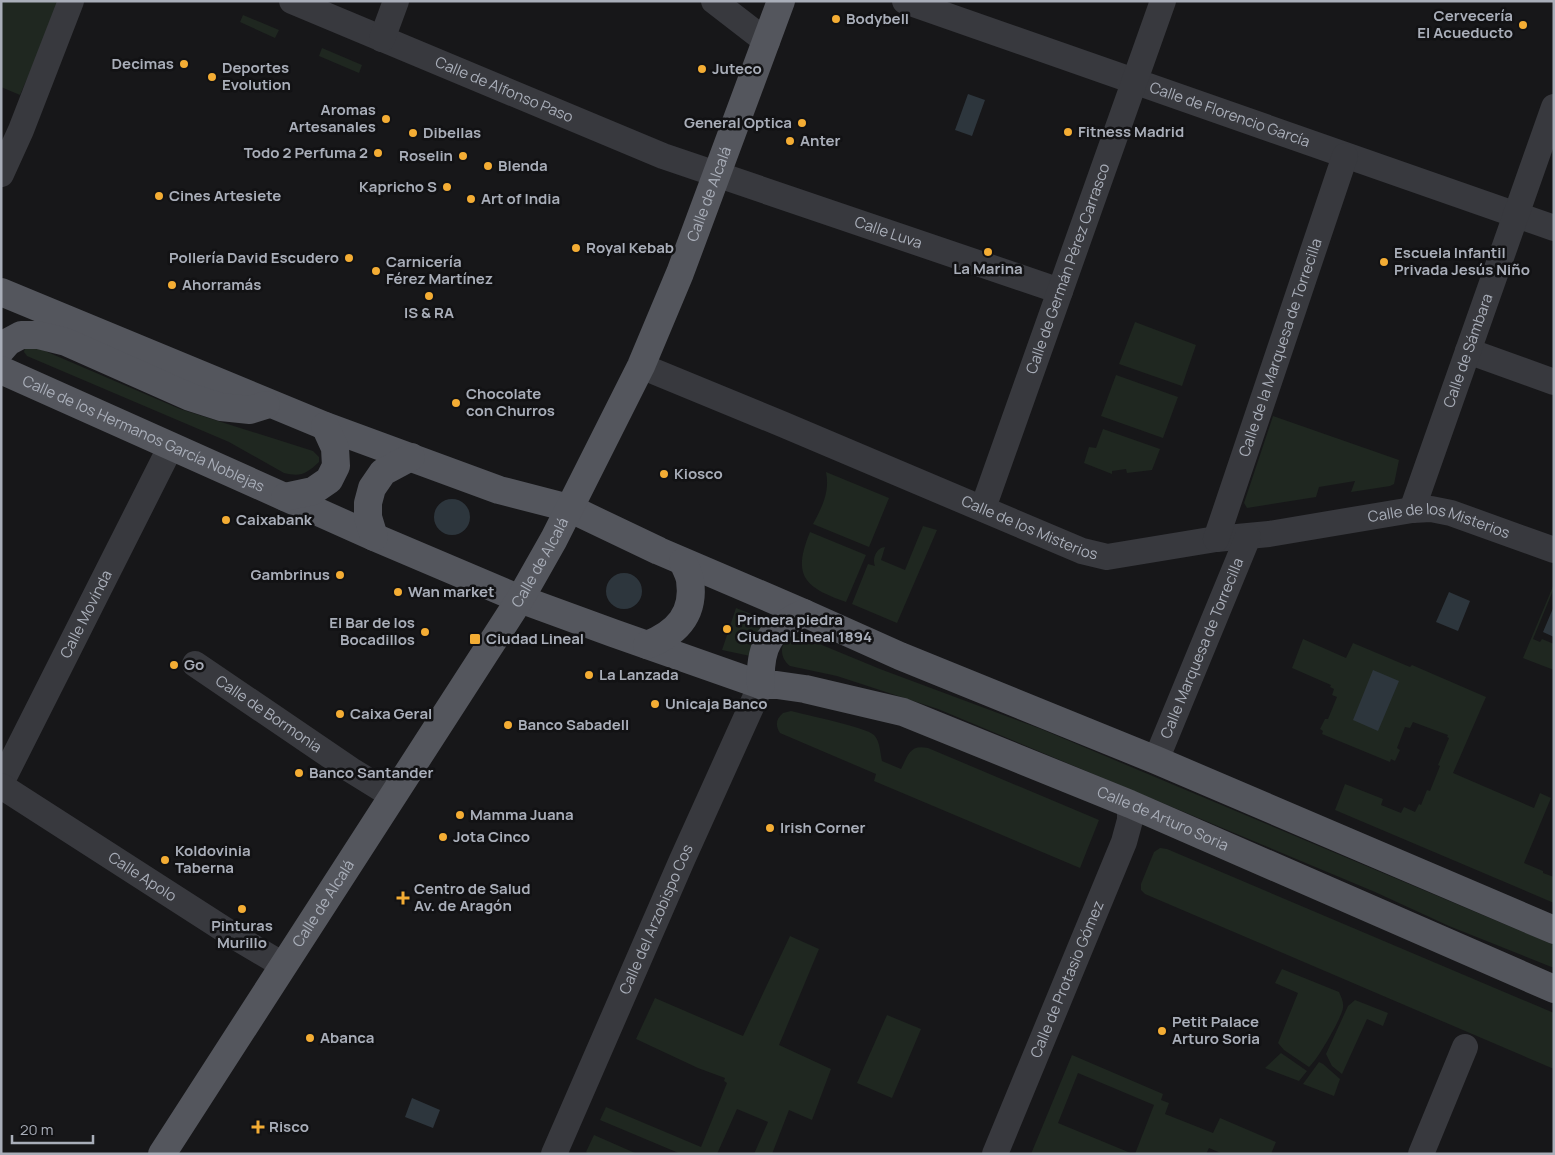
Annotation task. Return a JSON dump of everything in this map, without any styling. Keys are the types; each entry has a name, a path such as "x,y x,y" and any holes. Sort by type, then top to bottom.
{"main road":[{"name":"Calle de Alcalá","path":"162,1154 520,599 543,560 641,366 680,273 781,1"},
{"path":"1,292 325,426 499,490 569,508 683,562 900,656 1156,760 1554,930"},
{"path":"1,350 8,342 21,335 38,335 66,342 190,397 221,407 250,410 272,404"},
{"name":"Calle de los Hermanos García Noblejas","path":"1,370 285,498 520,599"},
{"path":"285,498 312,491 329,480 336,466 335,448 325,426"},
{"path":"374,537 368,517 368,503 372,488 383,472 411,457"},
{"path":"648,645 664,638 677,627 686,612 691,600 690,578 683,562"},
{"name":"Calle de Arturo Soria","path":"520,599 761,684 805,690 903,712 1130,804 1554,989"},
{"path":"761,684 760,668 764,649 774,633 787,620 804,613"}],"street":[{"path":"1,174 21,130 71,1"},
{"name":"Calle de Alfonso Paso","path":"292,1 663,156 717,173"},
{"path":"382,39 396,1"},
{"path":"714,1 767,42"},
{"name":"Calle de Florencio García","path":"905,1 1554,228"},
{"name":"Calle de Germán Pérez Carrasco","path":"983,508 1163,1"},
{"name":"Calle de Sámbara","path":"1412,510 1554,107"},
{"name":"Calle de la Marquesa de Torrecilla","path":"1216,539 1345,156"},
{"name":"Calle Luva","path":"717,173 1060,291"},
{"path":"1468,351 1554,382"},
{"name":"Calle de los Misterios","path":"641,366 1082,550 1107,557 1216,539 1248,537 1412,510 1431,509 1451,513 1554,550"},
{"name":"Calle Movínda","path":"1,785 171,446"},
{"name":"Calle Marquesa de Torrecilla","path":"1156,760 1248,537"},
{"name":"Calle de Bormonia","path":"195,664 351,770 393,796"},
{"name":"Calle del Arzobispo Cos","path":"554,1154 761,684"},
{"name":"Calle Apolo","path":"1,785 238,939 284,965"},
{"name":"Calle de Protasio Gómez","path":"995,1154 1124,842 1130,820 1130,804"},
{"path":"1421,1154 1465,1047"}],"shaded area":[{"path":"1,1 61,1 20,95 1,87"},
{"path":"243,15 279,30 275,38 240,22"},
{"path":"322,48 362,65 359,73 319,56"},
{"path":"968,94 985,100 972,136 955,130"},
{"path":"1135,322 1196,345 1182,386 1119,364"},
{"path":"25,347 38,348 180,409 313,451 319,457 319,462 303,474 284,473 229,442 27,356 24,352"},
{"path":"1116,375 1178,397 1163,438 1101,416"},
{"path":"1273,416 1399,460 1394,484 1351,492 1355,481 1319,487 1316,497 1247,508 1244,503"},
{"path":"1103,429 1160,449 1152,470 1127,473 1126,469 1112,471 1112,474 1084,463 1089,447 1096,448"},
{"path":"826,472 889,498 869,547 813,524 826,493"},
{"path":"452,499 459,500 465,504 469,510 469,524 465,530 459,534 452,535 445,534 439,530 435,524 434,517 435,510 439,504 445,500"},
{"path":"923,526 937,530 897,623 852,604 868,564 875,566 874,557 879,549 885,547 881,560 905,570"},
{"path":"810,532 866,555 846,602 820,591 811,585 806,578 802,570 802,559"},
{"path":"624,573 631,574 637,578 641,584 641,598 637,604 631,608 624,609 617,608 611,604 607,598 606,591 607,584 611,578 617,574"},
{"path":"1554,584 1533,639 1540,642 1542,639 1554,644 1554,670 1523,658"},
{"path":"1449,592 1470,601 1458,631 1436,622"},
{"path":"1554,606 1554,637 1543,632"},
{"path":"736,608 765,621 757,638 755,657 722,650"},
{"path":"792,636 805,638 880,669 1041,729 1554,945 1554,968 1449,926 1375,892 938,709 837,676 790,666 784,659 782,650 785,642"},
{"path":"1303,639 1346,658 1353,643 1410,667 1412,665 1486,697 1453,773 1534,808 1540,793 1551,798 1524,863 1554,877 1554,903 1335,810 1345,784 1383,799 1381,805 1401,813 1404,807 1415,812 1419,804 1421,805 1427,790 1430,791 1449,738 1447,737 1448,735 1413,722 1410,728 1405,727 1397,748 1400,750 1395,761 1391,759 1390,762 1322,734 1323,731 1320,729 1325,719 1328,719 1337,697 1332,695 1334,689 1330,687 1331,685 1292,668"},
{"path":"1373,670 1399,681 1378,731 1353,720"},
{"path":"791,711 869,732 878,740 882,761 901,769 913,749 928,748 1099,820 1080,868 874,781 876,774 780,733 777,727 779,718 783,713"},
{"path":"1160,848 1167,849 1554,1013 1554,1069 1145,894 1141,890 1141,884 1154,852"},
{"path":"790,936 819,949 779,1045 831,1069 812,1120 789,1110 772,1154 754,1154 768,1122 737,1109 717,1154 681,1154 600,1120 606,1107 701,1147 727,1083 724,1081 725,1078 698,1068 636,1039 655,998 743,1036"},
{"path":"1282,969 1339,992 1343,1002 1342,1013 1334,1029 1318,1057 1309,1067 1284,1050 1278,1043 1298,993 1275,983"},
{"path":"1355,1000 1388,1013 1383,1026 1367,1019 1342,1074 1332,1066 1326,1054 1348,1006"},
{"path":"887,1015 921,1029 892,1098 857,1083"},
{"path":"1281,1053 1307,1071 1299,1081 1265,1068"},
{"path":"1072,1055 1163,1094 1161,1100 1169,1103 1165,1114 1213,1133 1220,1118 1276,1142 1271,1154 1223,1154 1209,1148 1206,1154 1135,1154 1154,1105 1078,1073 1058,1123 1133,1154 1031,1154"},
{"path":"1319,1062 1340,1079 1334,1096 1303,1084"},
{"path":"412,1098 440,1110 433,1128 405,1117"},
{"path":"594,1135 635,1153 589,1154 586,1152"}],"place":[{"name":"Bodybell","path":"836,19"},
{"name":"Cervecería El Acueducto","path":"1523,25"},
{"name":"Decimas","path":"184,64"},
{"name":"Juteco","path":"702,69"},
{"name":"Deportes Evolution","path":"212,77"},
{"name":"Aromas Artesanales","path":"386,119"},
{"name":"General Optica","path":"802,123"},
{"name":"Fitness Madrid","path":"1068,132"},
{"name":"Dibellas","path":"413,133"},
{"name":"Anter","path":"790,141"},
{"name":"Todo 2 Perfuma 2","path":"378,153"},
{"name":"Roselin","path":"463,156"},
{"name":"Blenda","path":"488,166"},
{"name":"Kapricho S","path":"447,187"},
{"name":"Cines Artesiete","path":"159,196"},
{"name":"Art of India","path":"471,199"},
{"name":"Royal Kebab","path":"576,248"},
{"name":"La Marina","path":"988,252"},
{"name":"Pollería David Escudero","path":"349,258"},
{"name":"Escuela Infantil Privada Jesús Niño","path":"1384,262"},
{"name":"Carnicería Férez Martínez","path":"376,271"},
{"name":"Ahorramás","path":"172,285"},
{"name":"IS & RA","path":"429,296"},
{"name":"Chocolate con Churros","path":"456,403"},
{"name":"Kiosco","path":"664,474"},
{"name":"Caixabank","path":"226,520"},
{"name":"Gambrinus","path":"340,575"},
{"name":"Wan market","path":"398,592"},
{"name":"Primera piedra Ciudad Lineal 1894","path":"727,629"},
{"name":"El Bar de los Bocadillos","path":"425,632"},
{"name":"Ciudad Lineal","path":"475,639"},
{"name":"Go","path":"174,665"},
{"name":"La Lanzada","path":"589,675"},
{"name":"Unicaja Banco","path":"655,704"},
{"name":"Caixa Geral","path":"340,714"},
{"name":"Banco Sabadell","path":"508,725"},
{"name":"Banco Santander","path":"299,773"},
{"name":"Mamma Juana","path":"460,815"},
{"name":"Irish Corner","path":"770,828"},
{"name":"Jota Cinco","path":"443,837"},
{"name":"Koldovinia Taberna","path":"165,860"},
{"name":"Centro de Salud Av. de Aragón","path":"403,898"},
{"name":"Pinturas Murillo","path":"242,909"},
{"name":"Petit Palace Arturo Soria","path":"1162,1031"},
{"name":"Abanca","path":"310,1038"},
{"name":"Risco","path":"258,1127"}]}
